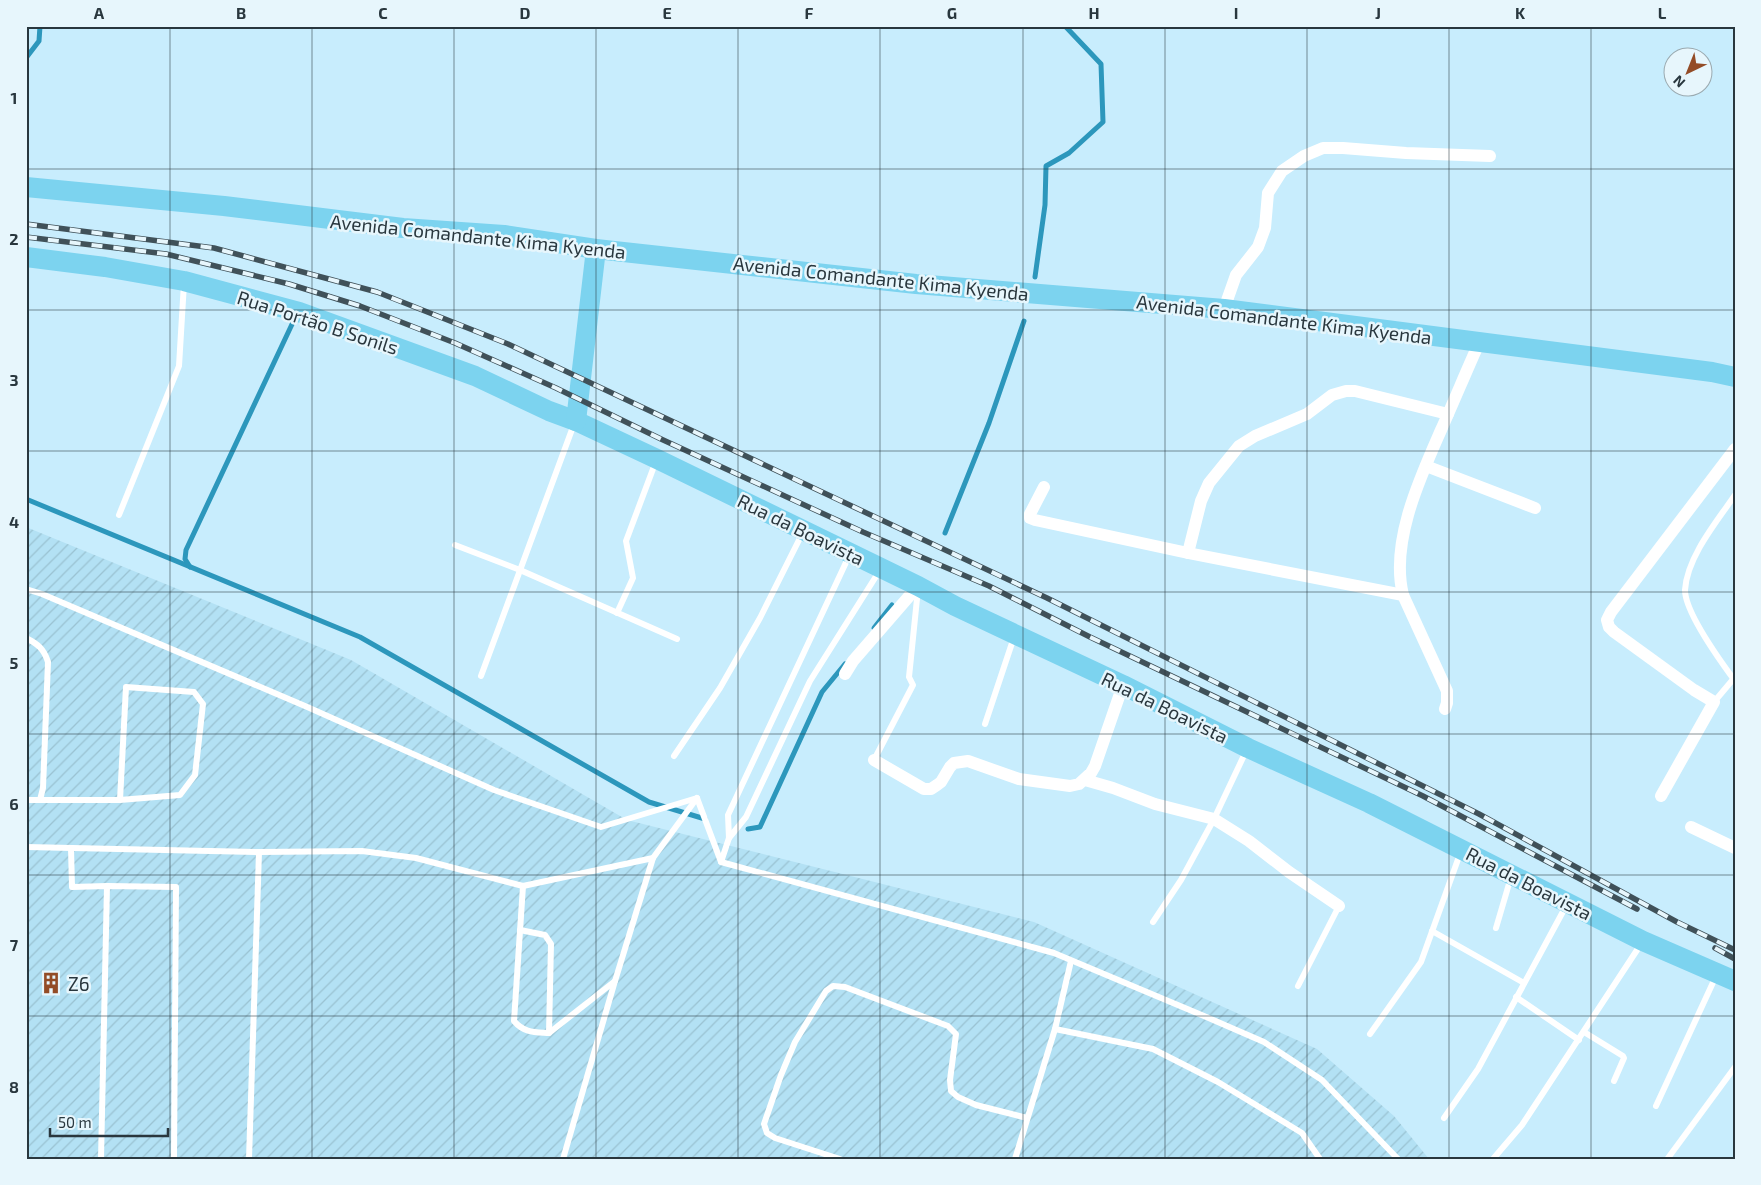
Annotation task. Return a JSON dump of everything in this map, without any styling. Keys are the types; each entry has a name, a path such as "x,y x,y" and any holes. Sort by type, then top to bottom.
{"main road":[{"name":"Avenida Comandante Kima Kyenda","path":"26,187 224,206 403,228 504,235 596,249 916,284 1224,309 1735,376"},
{"path":"576,420 596,249"},
{"name":"Rua Portão B Sonils","path":"26,257 105,267 184,282 299,312 475,376 549,411 576,420 596,430"},
{"name":"Rua da Boavista","path":"596,430 804,530 955,606 1123,685 1248,748 1369,803 1643,941 1726,977"}],"street":[{"path":"1224,309 1236,275 1258,247 1265,228 1268,193 1282,171 1304,156 1323,148 1490,156"},
{"path":"1445,709 1448,703 1448,691 1403,595 1400,583 1400,565 1407,520 1426,466 1479,343"},
{"path":"1188,553 1201,501 1209,484 1239,446 1255,436 1307,414 1332,394 1346,391 1355,392 1448,414"},
{"path":"1660,796 1714,702 1694,690 1614,632 1609,627 1607,620 1611,612 1735,448"},
{"path":"1426,466 1534,508"},
{"path":"1044,487 1030,514 1030,518 1033,520 1188,553 1403,595"},
{"path":"845,674 853,661 918,586"},
{"path":"874,760 924,789 931,789 941,782 950,766 954,763 968,761 1019,779 1075,786 1085,780 1095,766 1123,685"},
{"path":"1085,780 1113,788 1155,804 1214,819 1249,841 1289,872 1339,906"},
{"path":"1691,826 1735,848"}],"lane":[{"path":"119,515 179,366 184,282"},
{"path":"481,676 576,420"},
{"path":"618,613 632,578 626,541 657,459"},
{"path":"1714,702 1734,679 1691,612 1685,591 1690,570 1702,544 1735,495"},
{"path":"674,756 720,688 760,618 804,530"},
{"path":"455,545 520,570 677,639"},
{"path":"729,838 728,815 850,553"},
{"path":"721,862 729,838 746,816 810,681 881,568"},
{"path":"874,760 913,685 909,676 918,586"},
{"path":"26,589 42,594 305,706 494,790 601,828 697,798"},
{"path":"986,724 1016,634"},
{"path":"26,638 45,652 48,662 43,788 40,800"},
{"path":"26,800 120,800 180,795 195,775 203,704 194,692 126,687 120,800"},
{"path":"1153,922 1181,880 1214,819 1248,748"},
{"path":"697,798 721,862"},
{"path":"563,1159 653,858 697,798"},
{"path":"26,847 260,852 362,851 407,857 523,886 653,858"},
{"path":"71,848 72,887 176,887 174,1159"},
{"path":"1370,1034 1421,962 1462,849"},
{"path":"249,1159 260,852"},
{"path":"721,862 1054,953 1264,1042 1322,1080 1398,1159"},
{"path":"1496,928 1512,876"},
{"path":"101,1159 107,886"},
{"path":"523,886 514,1021 518,1026 526,1031 549,1033 615,980"},
{"path":"1444,1118 1478,1069 1567,902"},
{"path":"1298,986 1339,906"},
{"path":"520,930 545,935 551,944 549,1033"},
{"path":"1432,931 1524,982"},
{"path":"1493,1159 1522,1126 1643,941"},
{"path":"1015,1159 1055,1029 1071,961"},
{"path":"1656,1106 1726,977"},
{"path":"840,1159 775,1138 767,1133 764,1124 795,1042 826,991 833,986 845,987 948,1026 956,1034 950,1080 952,1091 958,1097 976,1105 1027,1118"},
{"path":"1516,997 1579,1040"},
{"path":"1055,1029 1153,1049 1218,1082 1302,1133 1320,1159"},
{"path":"1584,1032 1623,1056 1624,1058 1614,1081"},
{"path":"1668,1158 1735,1067"}],"shaded area":[{"path":"26,527 351,660 627,820 1034,922 1317,1049 1394,1116 1429,1159 26,1159"}],"waterway":[{"path":"26,58 39,41 40,26"},
{"path":"1035,277 1045,205 1046,166 1069,153 1103,122 1101,64 1065,26"},
{"path":"190,567 185,559 186,550 294,320"},
{"path":"945,533 989,423 1024,321"},
{"path":"26,499 360,637 649,802 705,819"},
{"path":"874,628 892,605"},
{"path":"748,829 760,827 822,692 845,664"}],"railway":[{"path":"26,224 214,248 377,292 508,344 1047,598 1479,814 1677,922 1735,950"},
{"path":"26,237 166,254 289,284 360,306 455,343 556,388 661,439 863,532 989,586 1090,637 1423,796 1637,909"},
{"path":"1715,948 1735,959"}],"place":[{"name":"Z6","path":"51,983"}]}
